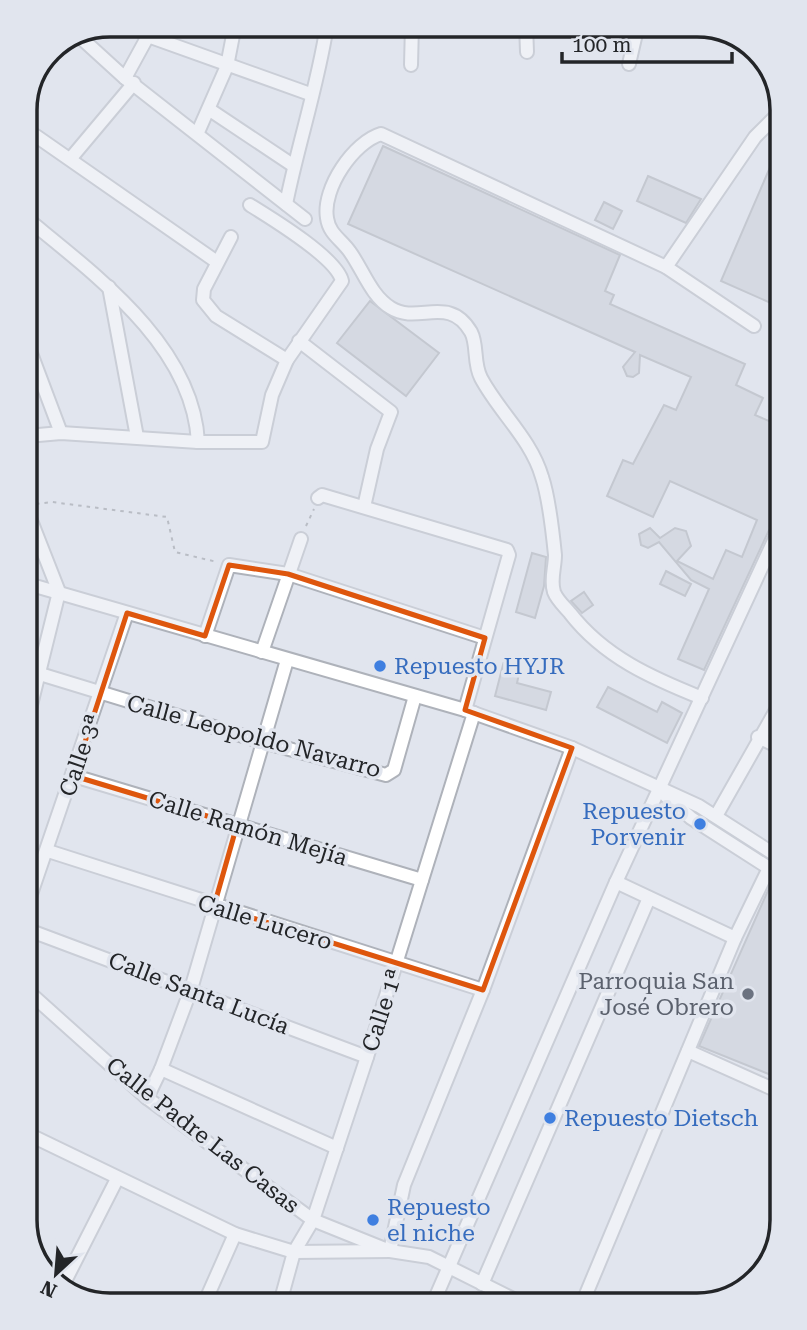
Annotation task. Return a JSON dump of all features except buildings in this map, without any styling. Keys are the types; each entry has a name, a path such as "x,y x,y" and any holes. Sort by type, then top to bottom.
{"street":[{"path":"71,158 129,80 139,37"},
{"path":"160,37 227,66 310,94"},
{"path":"198,132 210,110 227,66 233,37"},
{"path":"286,204 325,37"},
{"path":"411,65 412,37"},
{"path":"526,37 527,52"},
{"path":"629,64 635,37"},
{"path":"85,41 129,80 306,219"},
{"path":"210,110 294,166"},
{"path":"666,267 755,137 770,122"},
{"path":"702,698 626,664 582,629 554,594 554,552 543,477 530,448 481,377 474,358 473,334 460,317 435,310 407,314 390,307 370,285 350,251 331,232 327,206 349,159 370,138 382,134 666,267 754,326"},
{"path":"37,136 217,262"},
{"path":"37,435 61,433 198,442 262,442 272,395 287,360 342,281 341,275 277,221 250,205"},
{"path":"37,226 131,309 186,388 197,418 198,442"},
{"path":"231,237 204,289 203,300 207,309 287,360"},
{"path":"109,287 137,437"},
{"path":"299,341 391,412 377,449 364,508 322,495 318,498"},
{"path":"37,369 61,433"},
{"name":"Calle 1ª","path":"283,1293 293,1252 313,1220 397,963 470,712 485,638 509,555 507,550 364,508"},
{"path":"37,536 59,592 37,685"},
{"path":"262,652 301,539"},
{"path":"438,1293 616,882 770,549"},
{"path":"205,636 229,565 288,575 485,638"},
{"path":"37,586 470,712 572,748 716,816 770,851"},
{"name":"Calle 3ª","path":"37,879 128,613"},
{"path":"147,1098 161,1069 191,989 287,660"},
{"name":"Calle Leopoldo Navarro","path":"40,674 263,742 386,775 394,770 415,696"},
{"path":"716,816 770,719"},
{"path":"758,737 770,743"},
{"path":"390,1251 404,1185 483,990 572,748"},
{"name":"Calle Ramón Mejía","path":"74,776 422,880"},
{"path":"658,789 691,818 770,868"},
{"name":"Calle Lucero","path":"48,851 483,990"},
{"path":"587,1293 735,938 770,878"},
{"path":"616,882 735,938"},
{"path":"482,1284 649,898"},
{"name":"Calle Santa Lucía","path":"37,933 367,1057"},
{"name":"Calle Padre Las Casas","path":"37,999 147,1098 313,1220 390,1251"},
{"path":"688,1051 770,1088"},
{"path":"161,1069 337,1148"},
{"path":"37,1139 235,1234 293,1252 390,1251 429,1257 501,1293"},
{"path":"66,1279 117,1179"},
{"path":"209,1293 235,1234"}],"path":[{"path":"301,539 318,498"},
{"path":"37,503 52,502 167,517 175,552 229,565"}],"highlighted area":[{"path":"229,565 288,574 485,638 465,710 572,748 483,990 214,906 237,825 74,776 127,613 205,636"}],"place":[{"name":"Repuesto HYJR","path":"380,666"},
{"name":"Repuesto Porvenir","path":"700,824"},
{"name":"Parroquia San José Obrero","path":"748,994"},
{"name":"Repuesto Dietsch","path":"550,1118"},
{"name":"Repuesto el niche","path":"373,1220"}]}
